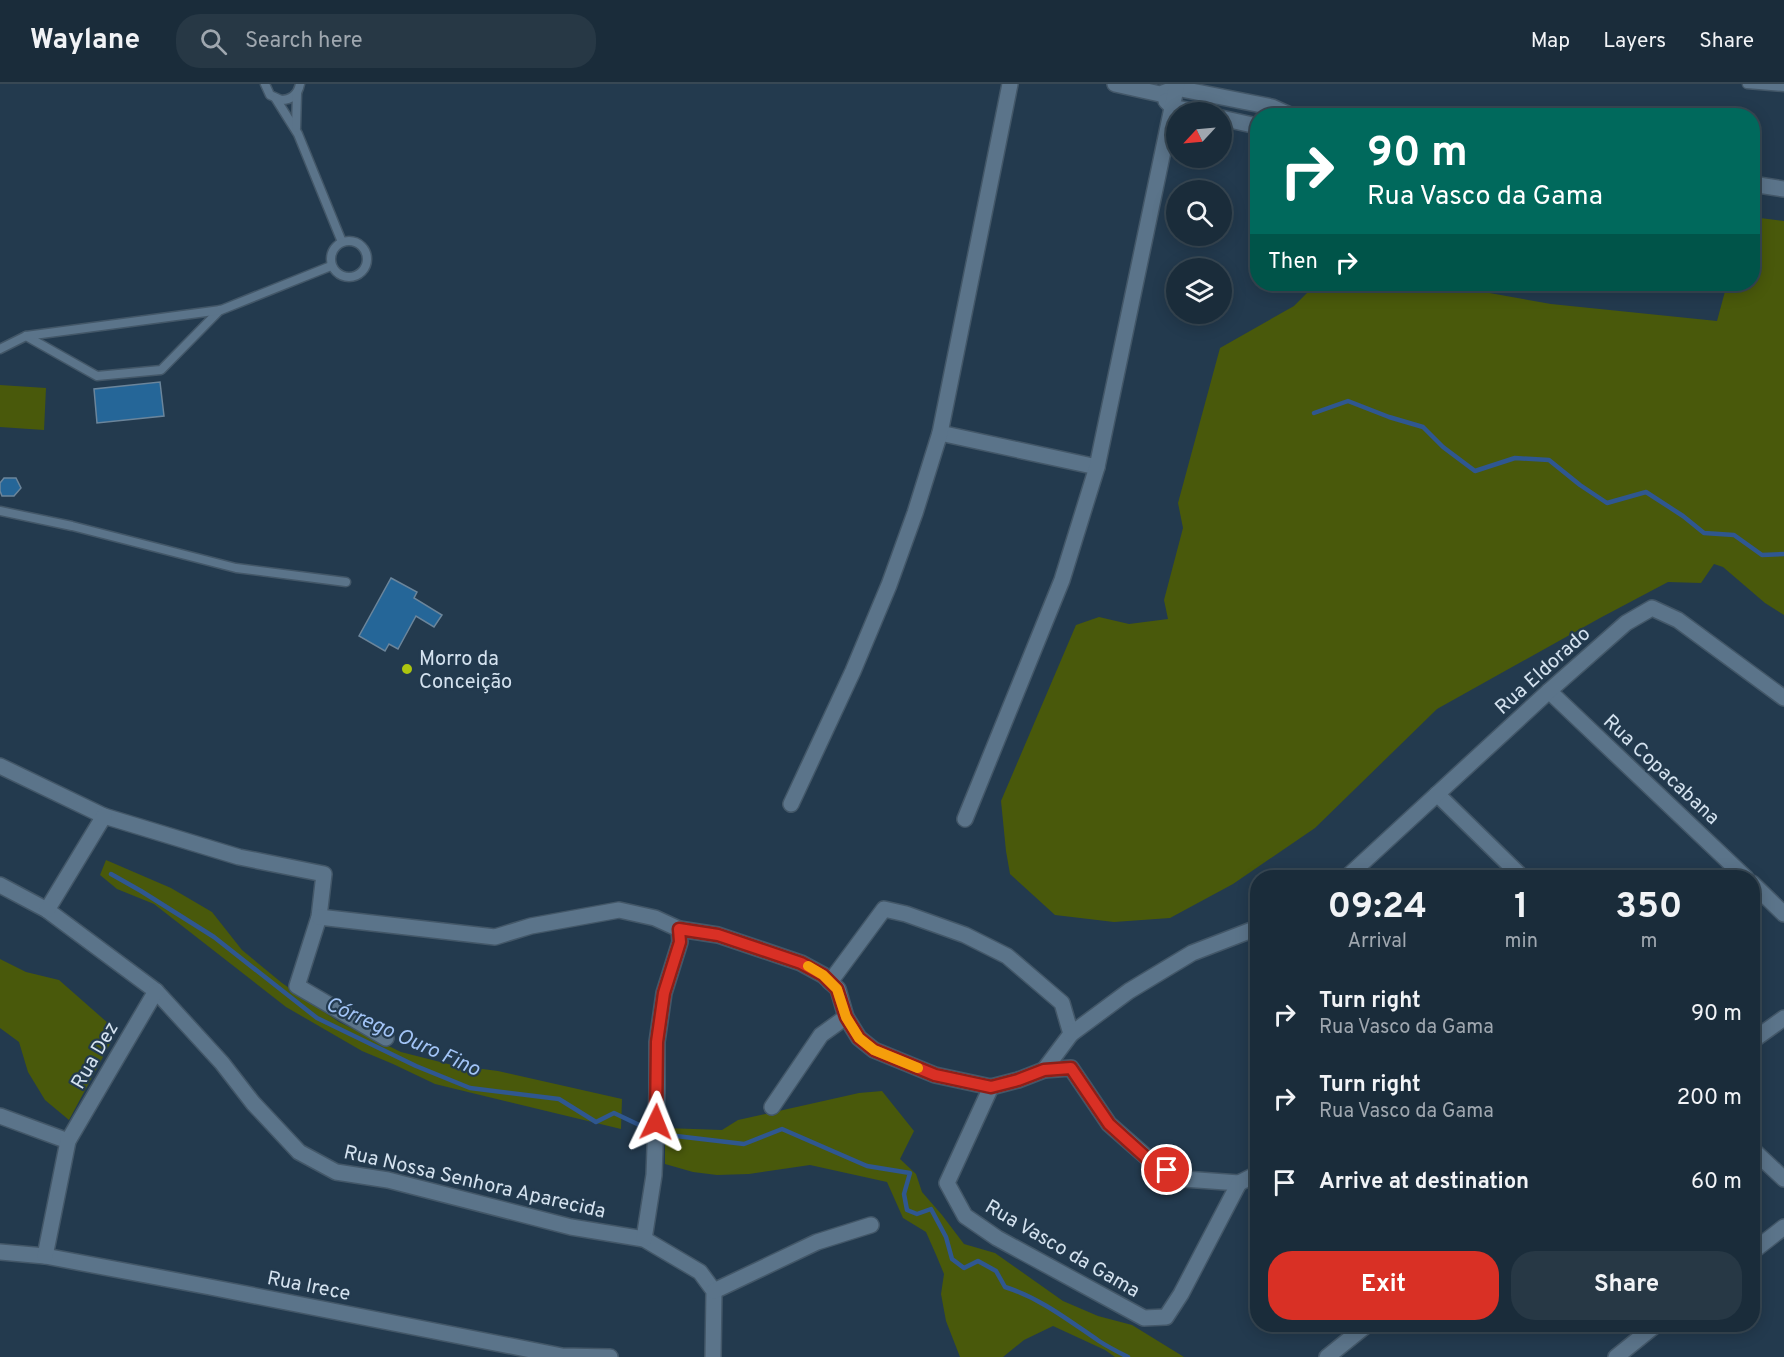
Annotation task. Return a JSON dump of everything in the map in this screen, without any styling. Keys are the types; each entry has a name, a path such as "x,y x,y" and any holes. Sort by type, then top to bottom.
{"street":[{"path":"791,804 853,670 889,585 940,433 1010,84"},
{"path":"1115,84 1160,94 1167,102"},
{"path":"1160,94 1177,86 1274,108"},
{"path":"1173,102 1177,86"},
{"path":"1232,120 1250,124"},
{"path":"965,819 1062,580 1097,468 1166,137"},
{"path":"1760,185 1784,189"},
{"path":"940,433 1097,468"},
{"name":"Rua Eldorado","path":"1355,870 1549,691 1626,624 1652,608 1678,620 1784,698"},
{"name":"Rua Copacabana","path":"1549,691 1738,870"},
{"path":"0,766 104,816 239,857 324,874 319,917 297,986 386,1038"},
{"path":"1437,794 1515,870"},
{"path":"46,910 104,816"},
{"name":"Rua Nossa Senhora Aparecida","path":"0,885 46,910 156,991 222,1063 253,1103 298,1152 336,1172 388,1180 571,1227 644,1239 700,1272 714,1291"},
{"path":"1760,891 1784,914"},
{"path":"830,982 884,909 965,934 1007,956 1062,1003 1071,1034"},
{"path":"319,917 495,937 531,926 619,910 655,918 679,929 718,935 801,963 823,975 837,989 846,1017 859,1038 874,1050 935,1075 991,1087 1044,1070 1071,1068 1109,1124 1150,1161 1184,1179 1239,1183 1250,1178"},
{"path":"644,1239 654,1175 657,1042 664,993 680,942 679,929"},
{"path":"1044,1070 1071,1034 1129,991 1192,953 1250,931"},
{"name":"Rua Dez","path":"45,1256 68,1141 156,991"},
{"path":"772,1107 820,1035 846,1017"},
{"path":"1760,1035 1784,1018"},
{"name":"Rua Vasco da Gama","path":"991,1087 947,1183 965,1216 997,1238 1144,1318 1166,1317 1181,1294 1239,1183"},
{"path":"0,1116 68,1141"},
{"path":"1760,1156 1784,1179"},
{"path":"713,1357 714,1291 817,1242 871,1225"},
{"path":"1760,1246 1784,1227"},
{"name":"Rua Irece","path":"0,1252 45,1256 562,1356 610,1357"},
{"path":"1327,1357 1358,1332"},
{"path":"1616,1357 1647,1332"}],"lane":[{"path":"260,84 267,88 276,99 298,134 342,242"},
{"path":"1747,84 1784,87"},
{"path":"276,99 286,100 299,88"},
{"path":"298,134 296,112 299,88"},
{"path":"351,241 358,244 367,256 367,264 363,271 350,278 335,273 331,266 332,251 342,242 351,241"},
{"path":"0,349 26,336 221,310 331,266"},
{"path":"26,336 97,376 161,370 221,310"},
{"path":"0,511 72,526 236,568 346,582"}],"green space":[{"path":"1760,218 1784,221 1784,615 1765,603 1723,567 1714,564 1701,583 1668,582 1437,709 1315,828 1254,870 1250,870 1250,872 1233,884 1170,918 1114,922 1055,915 1010,874 1001,801 1076,625 1099,617 1129,624 1168,619 1164,600 1183,528 1178,503 1220,348 1294,306 1309,291 1478,291 1551,304 1717,321 1725,291 1760,291"},
{"path":"0,385 46,388 44,430 0,427"},
{"path":"106,860 171,888 212,912 242,950 282,983 339,1022 401,1052 452,1065 498,1071 622,1099 621,1129 435,1084 362,1051 286,1007 154,904 117,889 100,875"},
{"path":"0,959 26,972 59,980 117,1031 69,1120 45,1100 28,1072 19,1042 0,1028"},
{"path":"882,1091 914,1131 900,1159 916,1174 922,1192 964,1244 995,1253 1063,1301 1098,1316 1132,1325 1184,1357 1115,1357 1053,1326 1024,1340 1003,1357 960,1357 946,1321 941,1294 944,1274 937,1257 926,1232 903,1218 887,1182 810,1165 749,1174 717,1175 693,1172 665,1164 665,1128 722,1130 738,1120 859,1093"}],"building":[{"path":"160,382 164,416 97,423 94,389"},
{"path":"4,478 16,478 21,488 14,496 2,496 0,483"},
{"path":"391,578 417,592 414,598 442,615 434,627 416,616 398,649 389,644 385,651 359,636"}],"waterway":[{"path":"1314,413 1348,401 1423,427 1443,447 1475,471 1515,458 1549,460 1607,503 1646,492 1704,533 1734,535 1762,555 1784,554"},
{"name":"Córrego Ouro Fino","path":"111,874 214,937 317,1018 416,1066 470,1088 559,1099 596,1122 614,1113 652,1131"},
{"name":"Córrego Ouro Fino","path":"659,1134 744,1144 782,1129 867,1166 910,1173 904,1194 907,1210 917,1214 931,1209 946,1237 952,1259 964,1268 978,1261 996,1271 1005,1287 1042,1303 1102,1343 1128,1357"}],"slow traffic":[{"path":"808,966 823,975 837,989 846,1017 859,1038 874,1050 918,1068"}],"place":[{"name":"Morro da Conceição","path":"407,669"}],"route":[{"path":"656,1122 657,1042 664,993 680,942 679,929 718,935 801,963 823,975 837,989 846,1017 859,1038 874,1050 935,1075 991,1087 1044,1070 1071,1068 1109,1124 1150,1161 1167,1170"}]}
